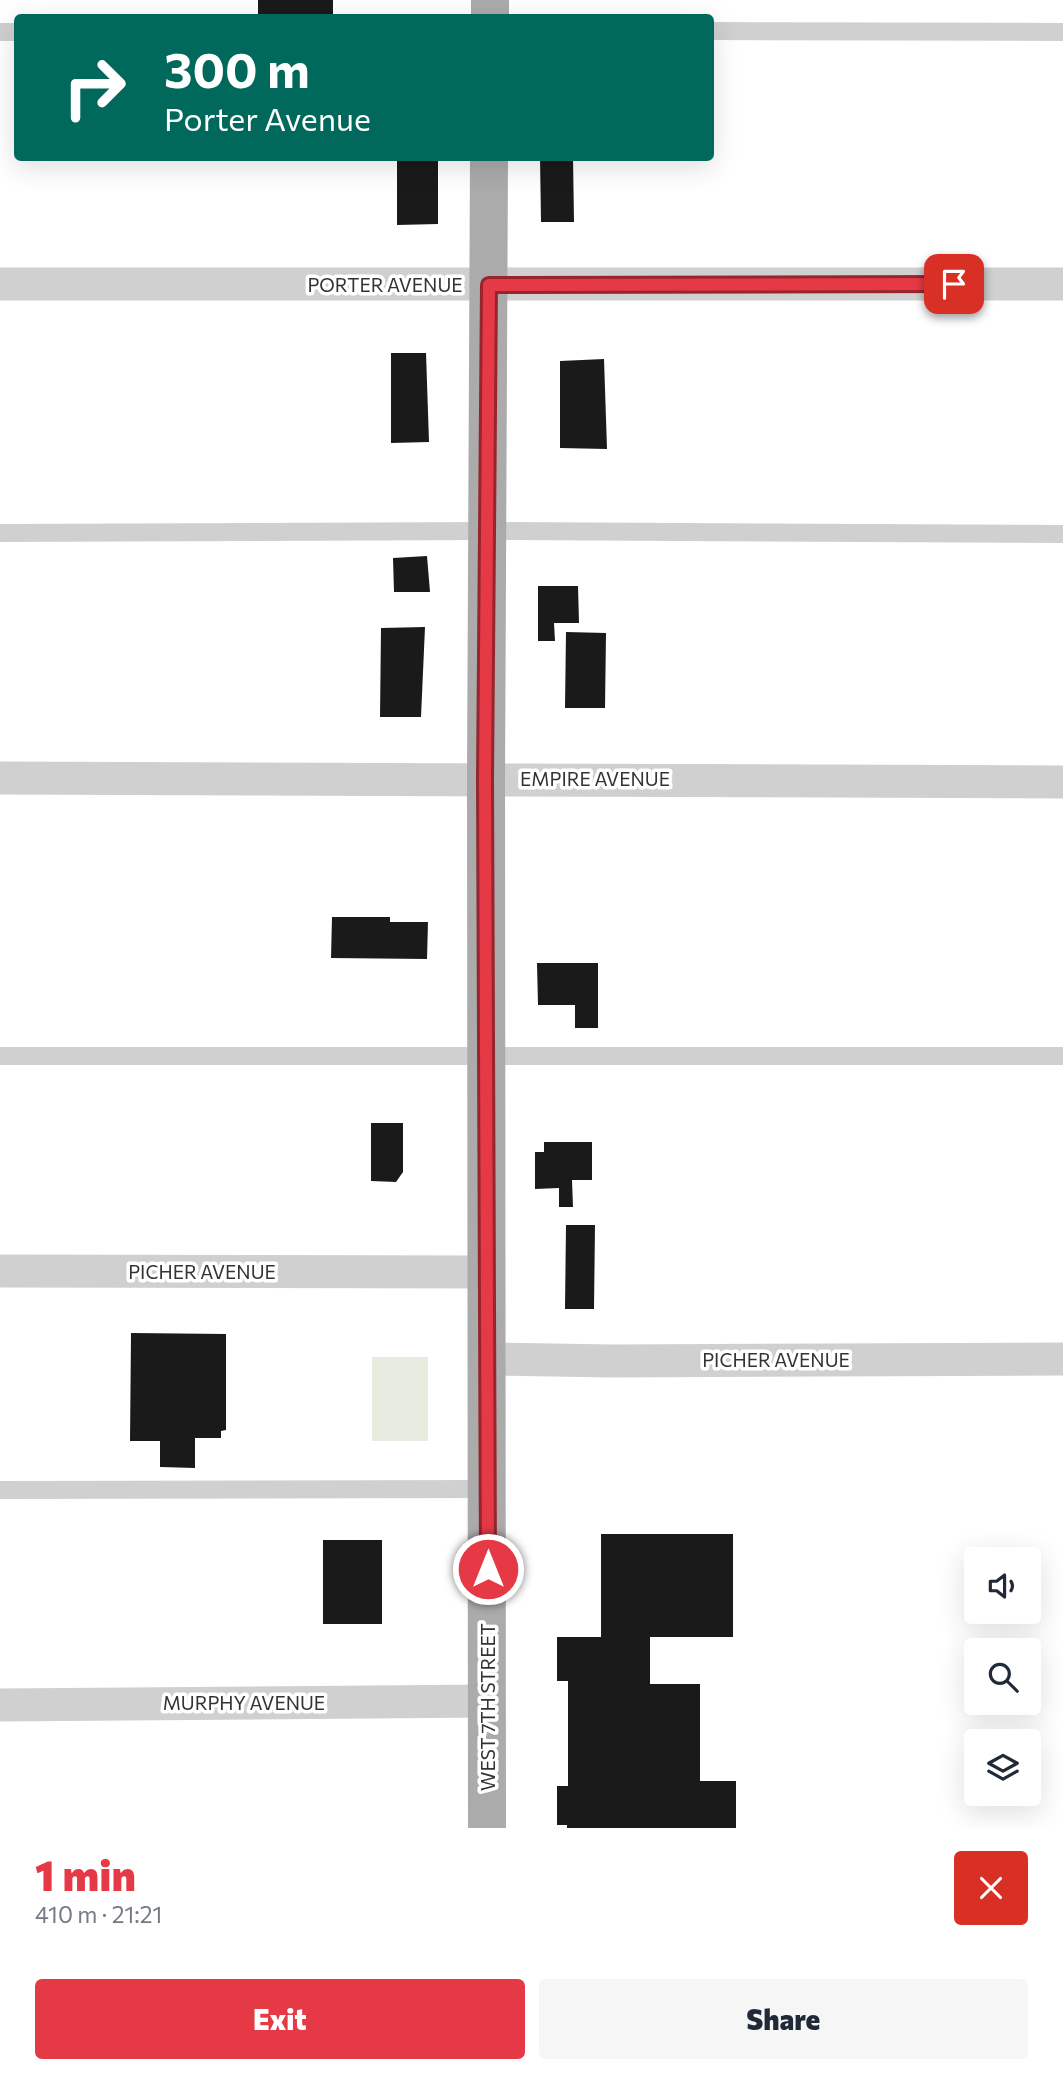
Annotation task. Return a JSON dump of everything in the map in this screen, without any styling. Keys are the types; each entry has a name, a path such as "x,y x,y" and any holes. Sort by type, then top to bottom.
{"main road":[{"name":"WEST 7TH STREET","path":"487,1828 485,779 489,161"}],"street":[{"name":"PORTER AVENUE","path":"0,284 1063,284"},
{"name":"EMPIRE AVENUE","path":"0,778 1063,782"},
{"name":"PICHER AVENUE","path":"0,1271 487,1272"},
{"name":"PICHER AVENUE","path":"488,1359 1063,1359"},
{"name":"MURPHY AVENUE","path":"0,1705 488,1701"}],"lane":[{"path":"714,31 1063,32"},
{"path":"0,533 486,530 1063,534"},
{"path":"0,1056 1063,1056"},
{"path":"0,1490 488,1489"}],"shaded area":[{"path":"372,1357 428,1357 428,1441 372,1441"}],"building":[{"path":"258,0 333,0 333,14 258,14"},
{"path":"397,161 438,161 438,224 397,225"},
{"path":"540,161 573,161 574,222 541,222"},
{"path":"391,353 426,353 429,442 391,443"},
{"path":"604,359 607,449 560,448 560,361"},
{"path":"427,556 430,592 394,592 393,558"},
{"path":"538,586 578,586 579,623 554,623 555,641 538,641"},
{"path":"425,627 421,717 380,717 381,628"},
{"path":"566,632 606,633 605,708 565,708"},
{"path":"332,917 390,917 390,922 428,922 427,959 331,958"},
{"path":"537,963 598,963 598,1028 575,1028 575,1005 538,1005"},
{"path":"371,1123 403,1123 403,1172 396,1182 371,1181"},
{"path":"544,1142 592,1142 592,1180 572,1180 573,1207 559,1207 559,1188 535,1189 535,1152 544,1152"},
{"path":"566,1225 595,1225 594,1309 565,1309"},
{"path":"131,1333 226,1334 226,1430 221,1431 221,1438 195,1438 195,1468 160,1467 160,1441 130,1441"},
{"path":"601,1534 733,1534 733,1637 650,1637 650,1684 700,1684 700,1781 736,1781 736,1828 567,1828 567,1825 557,1825 557,1786 568,1786 568,1681 557,1681 557,1637 601,1637"},
{"path":"323,1540 382,1540 382,1624 323,1624"}],"route":[{"path":"488,1569 485,779 489,285 954,284"}]}
